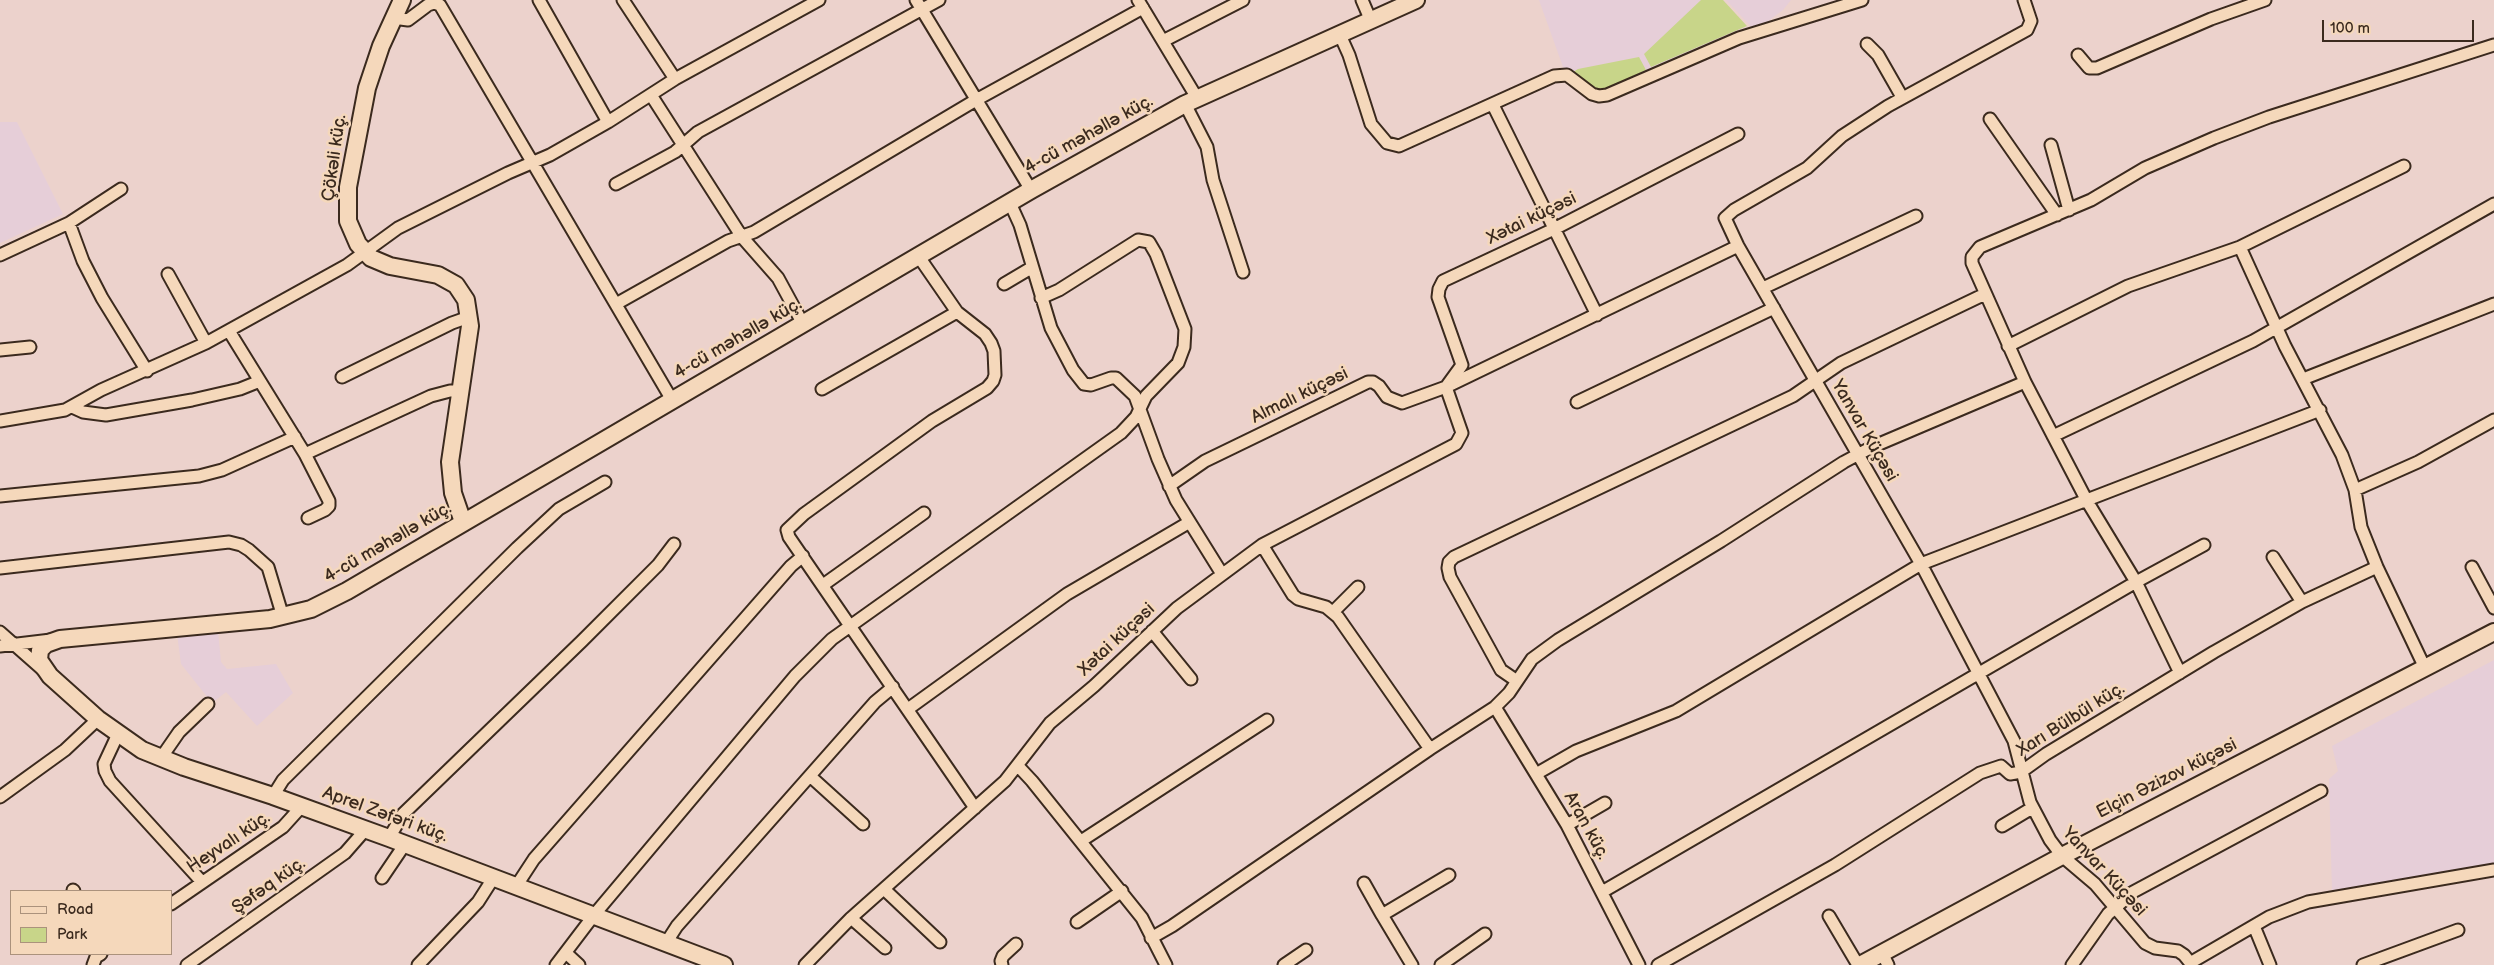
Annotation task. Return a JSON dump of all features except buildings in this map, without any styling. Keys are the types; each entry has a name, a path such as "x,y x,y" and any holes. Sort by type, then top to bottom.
{"street":[{"name":"Çökəli küç.","path":"364,252 352,233 348,221 348,187 367,88 393,18 402,0"},
{"path":"539,0 608,122"},
{"path":"623,0 675,79"},
{"path":"0,421 72,407 94,393 230,331 347,265 411,221 532,163 608,122 675,79 819,0"},
{"path":"616,184 662,160 698,132 919,5 939,0"},
{"path":"1163,42 1243,0"},
{"path":"1362,0 1371,21"},
{"name":"4-cü məhəllə küç.","path":"60,639 283,617 327,602 1031,190 1191,101 1416,0"},
{"path":"1340,35 1349,55 1371,124 1375,131 1393,146 1399,146 1554,76 1567,75 1592,94 1599,96 1607,95 1730,42 1862,0"},
{"name":"Yanvar Küçəsi","path":"2024,0 2031,21 2027,30 1902,97 1842,136 1807,168 1728,214 1725,218 1738,246 1921,564 1979,674 2014,741 2032,808 2050,840 2062,856 2095,884 2150,947 2178,951 2191,964"},
{"path":"2078,54 2089,68 2097,68 2211,20 2265,0"},
{"path":"393,18 408,20 434,3 440,5 672,400"},
{"path":"616,304 703,254 728,241 754,232 1141,4 1163,42 1191,101 1207,147 1213,180 1243,272"},
{"path":"919,5 1031,190"},
{"path":"1867,44 1878,55 1902,97"},
{"path":"2180,673 2136,582 2087,501 2025,382 1972,264 1974,251 2069,210 2145,168 2214,138 2269,117 2494,45"},
{"path":"651,95 682,146 742,236 778,278 803,324"},
{"path":"1493,105 1596,315"},
{"path":"1990,119 2057,215"},
{"name":"Xətai küçəsi","path":"805,965 851,918 885,890 1005,781 1050,723 1094,686 1152,630 1222,574 1262,545 1456,444 1462,433 1446,387 1462,365 1438,297 1438,289 1443,281 1554,229 1738,134"},
{"path":"2051,145 2069,210"},
{"path":"2008,346 2128,286 2240,247 2404,166"},
{"path":"0,255 69,223 122,190"},
{"path":"1010,203 1020,225 1031,268 1061,348 1079,381 1091,385 1116,378 1131,391 1140,408 1170,486 1188,523 1222,574"},
{"path":"2053,436 2277,328 2494,204"},
{"path":"1763,288 1916,216"},
{"path":"69,223 83,261 102,298 147,370"},
{"path":"556,965 594,916 794,676 832,638 1121,432 1136,416 1146,396 1174,370 1186,337 1185,329 1156,254 1148,242 1138,240 1059,290 1042,298"},
{"path":"1446,387 1738,246"},
{"path":"2240,247 2277,328 2320,410 2350,473 2361,527 2377,567 2425,668"},
{"path":"364,252 381,263 422,270 447,279 462,292 469,317 461,391 450,462 453,493 463,522"},
{"path":"919,257 957,312 985,334 991,343 995,367 992,381 987,388 932,421 789,526 787,530 789,537 894,687 975,808"},
{"path":"1004,284 1031,268"},
{"path":"168,274 206,343"},
{"path":"1517,681 1501,670 1450,577 1449,562 1454,557 1793,396 1841,363 1985,294"},
{"path":"2304,379 2494,304"},
{"path":"1577,402 1774,308"},
{"path":"822,389 957,312"},
{"path":"342,376 452,323 469,317"},
{"path":"230,331 305,454 329,501 329,506 325,510 308,518"},
{"path":"0,350 30,347"},
{"path":"72,407 83,412 106,414 192,400 240,389 260,381"},
{"name":"Almalı küçəsi","path":"1170,486 1205,462 1368,382 1373,382 1379,386 1387,397 1402,403 1446,387"},
{"path":"1151,938 1495,707 1517,681 1532,659 1558,640 1721,541 1857,455 2025,382"},
{"path":"305,454 431,396 450,391 461,391"},
{"path":"1536,774 1576,751 1676,712 1921,564 1945,553 2087,501 2320,410"},
{"path":"2354,490 2418,462 2494,420"},
{"path":"0,496 198,476 222,470 295,437"},
{"path":"273,796 283,780 516,548 559,509 605,482"},
{"path":"823,584 924,514"},
{"path":"908,709 1067,594 1188,523"},
{"path":"0,568 229,542 241,544 268,567 283,617"},
{"path":"382,878 397,841 403,814 582,641 658,564 674,544"},
{"path":"1262,545 1293,595 1298,599 1326,607 1333,612 1430,749"},
{"path":"1602,892 2136,582 2204,546"},
{"path":"517,886 534,859 785,572 803,556"},
{"path":"2273,557 2302,602"},
{"name":"Xarı Bülbül küç.","path":"1658,965 1835,865 1980,773 2001,766 2010,774 2021,772 2046,754 2302,602 2377,567"},
{"path":"2472,567 2494,608"},
{"path":"1333,612 1358,587"},
{"path":"1152,630 1191,679"},
{"path":"0,632 50,676"},
{"name":"Elçin Əzizov küçəsi","path":"1859,965 1885,959 2062,856 2494,632"},
{"path":"0,646 60,639"},
{"name":"Aprel Zəfəri küç.","path":"60,639 46,644 38,653 41,665 50,676 98,719 132,745 160,758 302,806 494,877 718,964"},
{"path":"666,943 677,926 875,702 894,687"},
{"path":"160,758 179,732 208,704"},
{"name":"Aran küç.","path":"1495,707 1567,825 1639,965"},
{"path":"0,797 65,750 98,719"},
{"path":"1081,841 1267,720"},
{"path":"118,734 104,764 104,771 110,781 202,882"},
{"path":"1018,766 1122,891 1142,918 1166,965"},
{"path":"810,776 863,824"},
{"path":"2072,965 2115,906 2133,892 2321,791"},
{"path":"1567,825 1605,803"},
{"name":"Heyvalı küç.","path":"172,903 283,827 302,806"},
{"path":"2002,826 2032,808"},
{"name":"Şəfəq küç.","path":"188,965 346,853 366,830"},
{"path":"2191,964 2254,926 2282,912 2322,899 2494,870"},
{"path":"1382,915 1449,875"},
{"path":"418,965 478,902 494,877"},
{"path":"1364,883 1412,965"},
{"path":"885,890 940,942"},
{"path":"1077,922 1122,891"},
{"path":"1829,916 1859,965"},
{"path":"851,918 885,948"},
{"path":"2254,926 2270,965"},
{"path":"2363,965 2458,930"},
{"path":"1441,965 1484,934"},
{"path":"1002,965 1003,956 1016,944"},
{"path":"1284,965 1306,950"},
{"path":"566,954 579,965"}],"shaded area":[{"path":"1539,0 1723,0 1747,26 1599,92 1573,72 1563,67"},
{"path":"1726,0 1791,0 1783,10 1755,31"},
{"path":"0,122 17,122 63,214 0,243"},
{"path":"218,631 221,662 227,669 276,664 293,693 257,726 226,692 212,703 181,664 177,634"},
{"path":"2494,660 2494,868 2332,893 2329,779 2338,771 2332,746"}],"green space":[{"path":"1701,0 1723,0 1747,26 1651,67 1644,54"},
{"path":"1639,57 1646,70 1599,92 1573,72 1578,69"}]}
